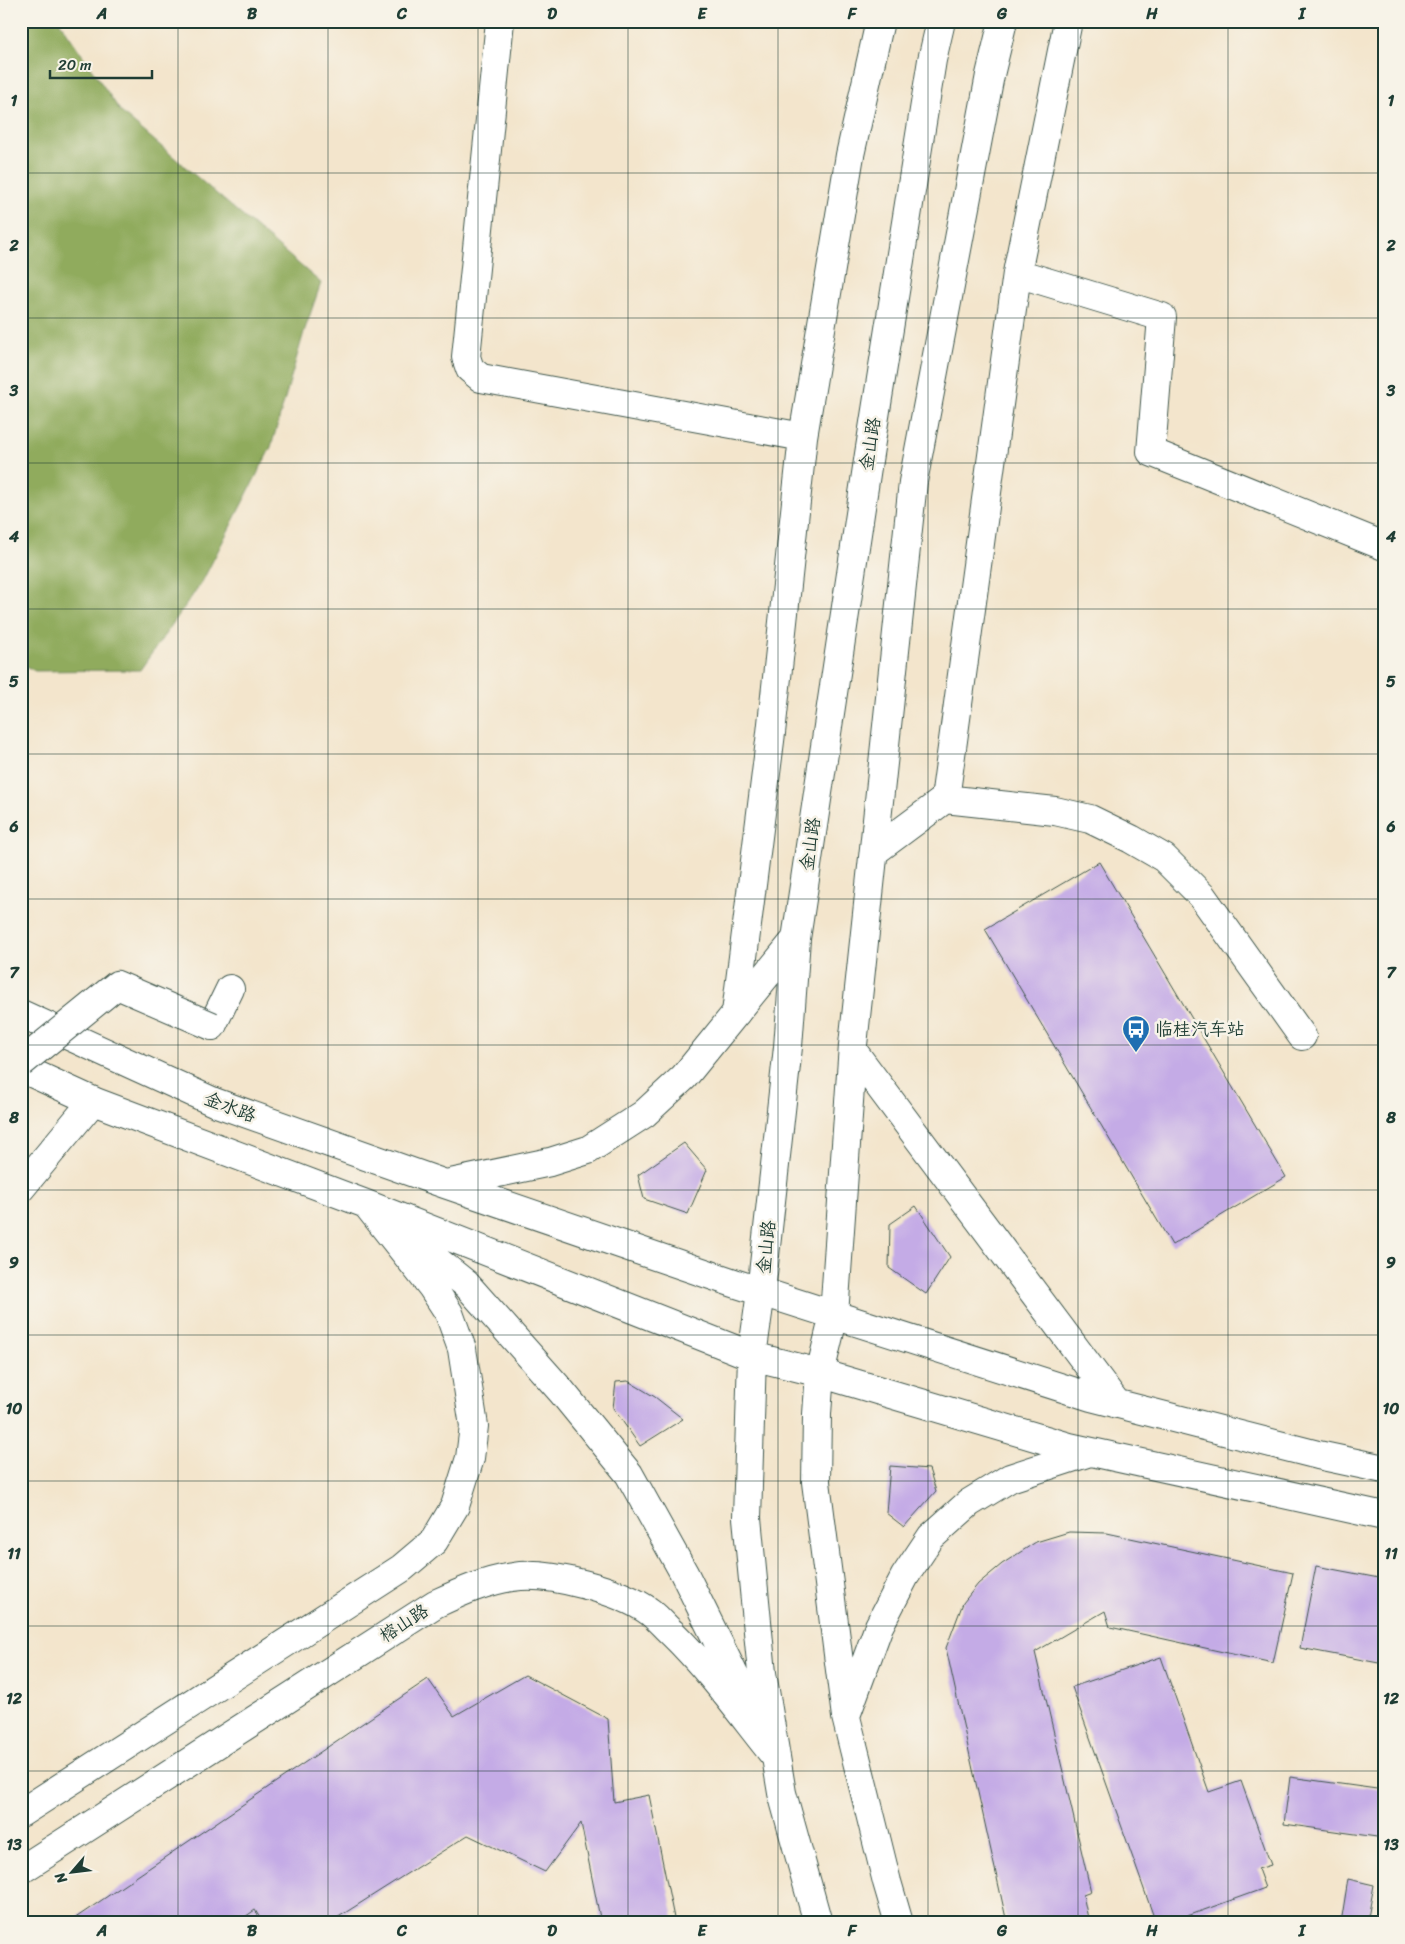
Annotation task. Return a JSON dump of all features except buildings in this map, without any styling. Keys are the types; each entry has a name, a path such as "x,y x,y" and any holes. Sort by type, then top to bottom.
{"main road":[{"path":"500,21 466,357 470,369 481,378 803,436"},
{"path":"736,1014 770,742 803,436 850,155 880,21"},
{"name":"金山路","path":"775,1757 762,1673 747,1518 752,1356 762,1292 788,1046 796,939 870,444 932,60 940,21"},
{"path":"899,1923 846,1717 816,1482 816,1414 820,1372 834,1315 853,1051 913,482 990,75 1003,21"},
{"path":"946,799 1018,273 1068,21"},
{"path":"1018,273 1162,317 1151,452 1384,546"},
{"path":"875,851 946,799 1055,811 1090,819 1132,839 1164,858 1202,896 1302,1036"},
{"path":"445,1184 550,1162 588,1150 644,1114 684,1077 796,939"},
{"path":"21,1063 117,985 212,1026 230,989"},
{"name":"金水路","path":"21,1014 214,1102 445,1184 762,1292 1091,1397 1318,1455 1384,1469"},
{"path":"853,1051 1117,1404"},
{"path":"21,1068 93,1101 366,1204 752,1356 820,1372 1090,1452 1308,1501 1384,1516"},
{"path":"21,1188 93,1101"},
{"path":"366,1204 466,1284 562,1392 629,1474 684,1573 775,1757 782,1793 818,1923"},
{"path":"21,1813 402,1568 434,1541 455,1506 470,1458 474,1426 462,1348 449,1313 432,1287 366,1204"},
{"path":"846,1717 879,1626 905,1576 932,1537 969,1503 1010,1478 1090,1452"},
{"name":"榕山路","path":"21,1870 435,1604 475,1585 515,1576 544,1577 576,1583 614,1594 650,1612 699,1659 775,1757"}],"green space":[{"path":"21,21 59,21 121,112 321,283 304,332 271,447 202,582 140,670 35,671 21,664"}],"place":[{"name":"临桂汽车站","path":"1136,1053"}]}
